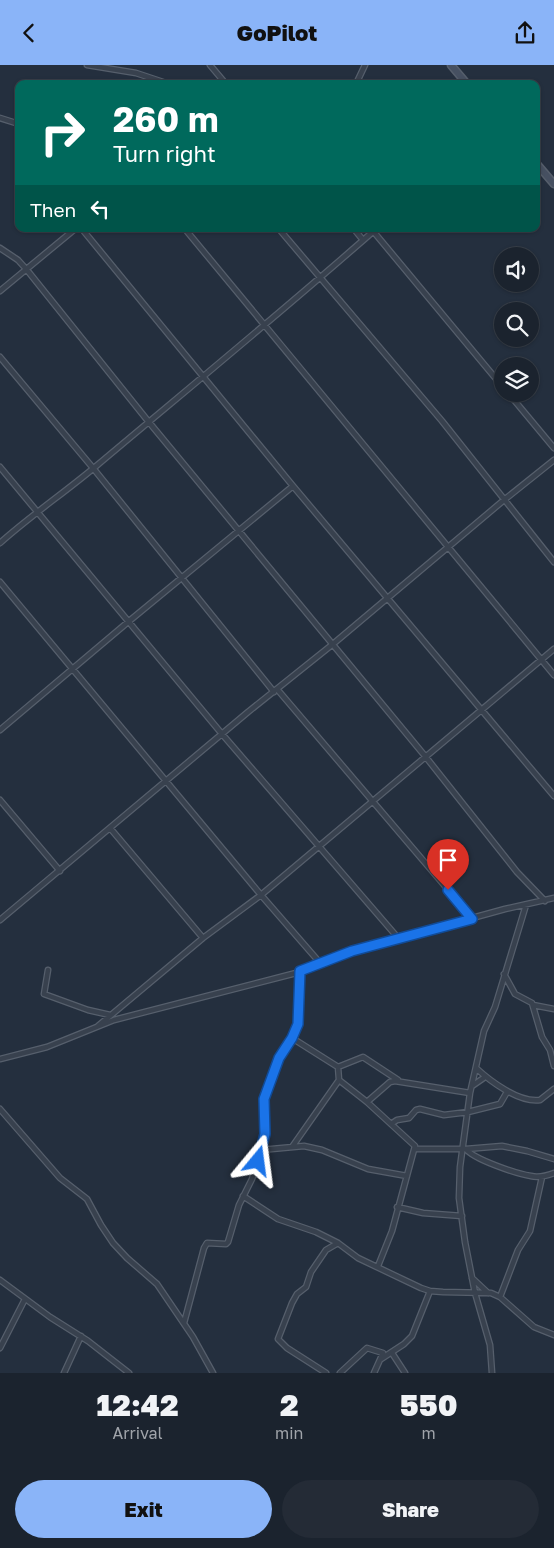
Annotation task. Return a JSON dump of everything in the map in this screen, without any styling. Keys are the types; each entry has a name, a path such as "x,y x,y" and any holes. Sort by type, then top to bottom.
{"main road":[{"path":"451,65 464,80"},
{"path":"540,168 554,184"}],"street":[{"path":"87,65 136,73 157,80"},
{"path":"210,65 223,80"},
{"path":"358,80 365,65"},
{"path":"0,118 15,124"},
{"path":"0,291 71,232"},
{"path":"84,232 202,377 554,796"},
{"path":"188,232 554,675"},
{"path":"282,232 442,421 554,561"},
{"path":"356,232 363,240"},
{"path":"0,543 266,325 372,232"},
{"path":"376,232 494,376"},
{"path":"0,247 18,260 27,270 148,421 425,756 517,872 545,901"},
{"path":"0,357 93,468 181,579 373,801 472,919"},
{"path":"516,402 554,448"},
{"path":"1,918 554,460"},
{"path":"0,467 222,734 399,939"},
{"path":"0,730 293,486"},
{"path":"0,582 321,965"},
{"path":"98,1026 203,939 261,895 554,649"},
{"path":"0,801 60,871"},
{"path":"110,828 203,939"},
{"path":"0,1059 47,1047 114,1020 321,965 352,951 554,898"},
{"path":"492,1373 491,1350 472,1278 459,1198 459,1180 470,1093 484,1031 494,1007 526,905"},
{"path":"48,970 44,994 88,1010 110,1015"},
{"path":"184,1323 204,1248 207,1243 228,1242 235,1215 252,1179 265,1134 264,1099 279,1058 292,1038 299,1021 300,971"},
{"path":"504,974 515,994 531,1001 542,1037 550,1050 554,1066"},
{"path":"533,1005 554,1009"},
{"path":"292,1038 338,1067"},
{"path":"338,1067 363,1057 400,1081"},
{"path":"292,1147 339,1080 338,1067"},
{"path":"476,1068 485,1077 507,1092 521,1097 538,1101 554,1089"},
{"path":"472,1086 485,1077"},
{"path":"339,1080 367,1102 414,1145 415,1149 397,1207 392,1231 378,1266"},
{"path":"367,1102 390,1082 400,1081 470,1093"},
{"path":"391,1124 397,1120 409,1118 416,1110 420,1109 444,1115 468,1112 500,1104 507,1092"},
{"path":"0,1109 60,1178 87,1199 113,1243 157,1284 184,1323 214,1373"},
{"path":"261,1150 299,1145 312,1147 368,1169 407,1176"},
{"path":"415,1149 508,1147 554,1159"},
{"path":"464,1149 484,1161 531,1176 542,1177 554,1173"},
{"path":"500,1297 518,1250 530,1231 542,1177"},
{"path":"243,1196 278,1219 316,1231 358,1257 414,1285 430,1291 488,1293 500,1297 534,1327 554,1335"},
{"path":"397,1207 423,1213 462,1216"},
{"path":"326,1373 287,1348 278,1339 297,1294 306,1287 311,1272 326,1250 338,1243"},
{"path":"472,1278 488,1293"},
{"path":"0,1280 81,1336 129,1373"},
{"path":"381,1359 392,1353 412,1336 430,1291"},
{"path":"0,1348 25,1299"},
{"path":"64,1373 81,1336"},
{"path":"340,1373 367,1347 382,1353 374,1373"},
{"path":"392,1353 405,1373"}],"route":[{"path":"258,1161 265,1134 264,1099 279,1058 292,1038 298,1024 300,971 321,965 352,951 472,919 448,890"}]}
